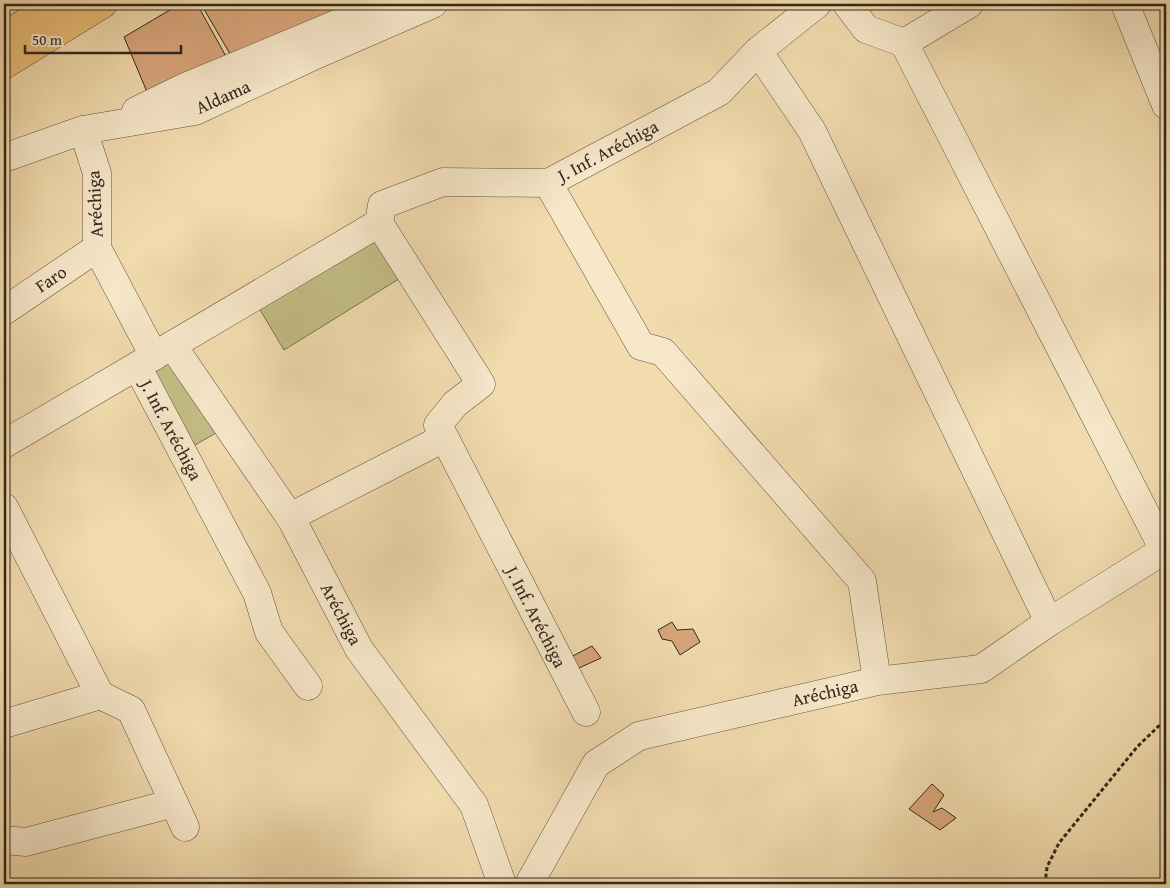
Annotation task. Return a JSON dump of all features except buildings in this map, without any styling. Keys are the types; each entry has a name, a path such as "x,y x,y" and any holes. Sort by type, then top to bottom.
{"main road":[{"path":"4,36 55,4"},
{"path":"4,65 103,4"}],"street":[{"path":"306,47 385,4"},
{"name":"Aldama","path":"4,158 82,130 195,111 306,47 433,4"},
{"name":"J. Inf. Aréchiga","path":"586,712 438,425 455,404 481,384 378,223 382,205 443,182 548,183 719,92 758,51 817,4"},
{"path":"847,4 866,29 904,43 1165,550"},
{"path":"904,43 969,4"},
{"path":"1125,4 1166,105"},
{"path":"758,51 812,131 1049,622"},
{"name":"Aréchiga","path":"82,130 97,173 98,248 155,356 290,517 359,649 474,805 502,884"},
{"path":"548,183 641,346 664,352 862,581 877,681"},
{"path":"4,444 378,223"},
{"name":"Faro","path":"4,311 98,248"},
{"name":"J. Inf. Aréchiga","path":"155,356 257,593 269,632 308,686"},
{"path":"290,517 444,438"},
{"path":"4,507 100,695 131,710 180,815 26,842 4,840"},
{"name":"Aréchiga","path":"529,884 596,764 639,736 877,681 981,670 1049,622 1165,550"},
{"path":"4,724 100,695"}],"path":[{"path":"1045,884 1047,867 1059,843 1137,747 1166,719"}],"shaded area":[{"path":"373,227 402,277 284,350 253,298"},
{"path":"169,351 216,433 188,449 141,367"}]}
